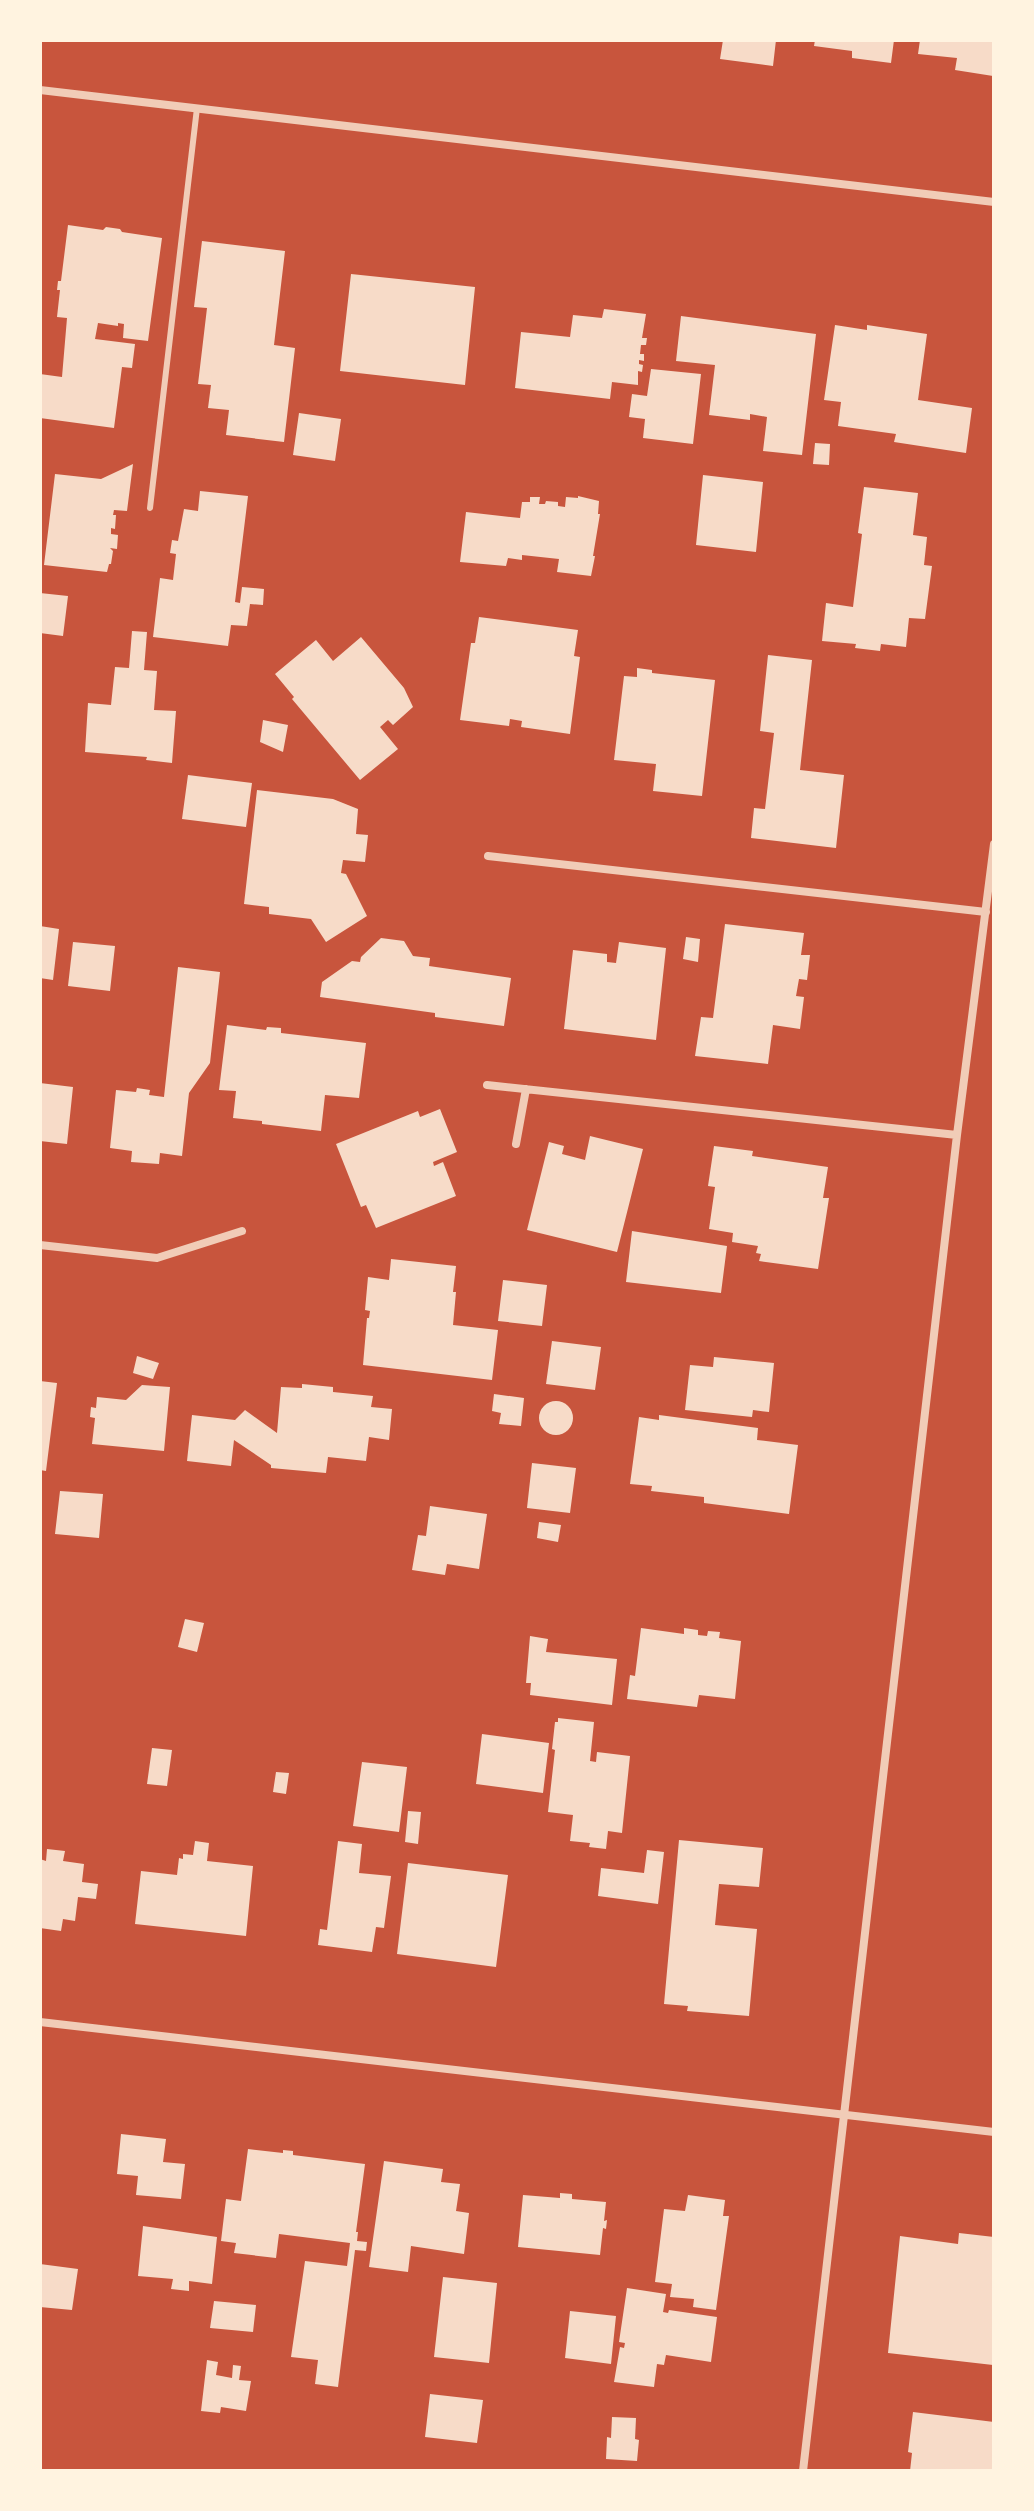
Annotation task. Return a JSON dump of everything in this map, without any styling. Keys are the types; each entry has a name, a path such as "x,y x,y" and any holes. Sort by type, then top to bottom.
{"street":[{"path":"40,90 994,202"},
{"path":"803,2471 957,1135 994,844"},
{"path":"488,856 986,912"},
{"path":"487,1085 957,1135"},
{"path":"516,1144 526,1089"},
{"path":"40,1245 157,1258 242,1231"},
{"path":"40,2022 994,2132"}],"lane":[{"path":"150,508 197,108"}],"building":[{"path":"723,40 776,40 773,66 720,59"},
{"path":"815,40 894,40 891,63 852,58 852,51 814,46"},
{"path":"920,40 994,40 993,76 955,70 957,58 918,54"},
{"path":"68,225 103,230 106,227 162,238 148,341 123,338 124,324 98,323 95,339 135,344 132,368 122,367 114,428 40,418 40,374 62,377 67,318 57,317 60,290 57,290 58,281 61,281"},
{"path":"202,241 285,251 274,345 295,348 284,442 226,435 229,410 208,408 211,385 198,384 207,308 194,307"},
{"path":"351,274 475,287 465,385 340,371"},
{"path":"604,309 646,314 642,338 647,338 646,345 641,345 640,354 644,354 644,361 639,360 639,364 643,365 642,372 638,371 638,385 612,382 610,399 515,388 521,332 570,337 573,315 602,318"},
{"path":"681,316 816,334 802,455 763,451 767,417 750,414 750,420 709,415 715,365 676,361"},
{"path":"835,325 867,330 867,325 927,334 918,400 972,408 966,453 894,442 896,434 838,426 841,402 824,400"},
{"path":"651,369 701,374 693,444 643,438 645,419 629,417 632,394 647,396"},
{"path":"299,413 341,419 335,461 293,455"},
{"path":"815,443 830,444 829,465 813,464"},
{"path":"133,464 127,511 114,510 115,529 111,528 111,534 118,535 117,549 110,548 113,551 107,572 44,565 55,474 101,479"},
{"path":"703,475 763,482 756,552 696,545"},
{"path":"864,487 918,493 913,535 927,537 924,565 932,566 925,619 909,618 906,647 881,644 880,651 855,648 856,644 822,641 826,603 853,607"},
{"path":"200,491 248,496 235,602 240,603 242,587 264,589 263,605 250,604 247,626 231,625 228,646 153,637 160,578 173,580 176,554 170,553 172,540 178,541 184,509 198,511"},
{"path":"578,496 599,501 591,576 557,572 559,559 522,555 522,560 508,558 506,566 460,562 466,512 520,518 522,502 530,502 530,497 540,497 539,504 558,502 558,506 565,507 566,497"},
{"path":"40,593 68,596 63,636 40,633"},
{"path":"479,617 578,630 574,656 580,657 570,734 521,727 522,721 510,719 509,726 460,720 471,643 475,643"},
{"path":"132,631 147,632 144,670 157,671 154,710 176,711 172,763 146,760 147,757 85,752 88,703 111,705 115,667 129,668"},
{"path":"361,637 404,688 413,707 393,725 388,720 380,727 398,749 360,780 275,674 316,640 333,661"},
{"path":"768,655 812,660 800,770 844,775 836,848 751,838 754,808 765,809 774,733 760,731"},
{"path":"637,668 652,670 652,673 715,680 702,796 653,791 656,764 614,760 624,676 637,677"},
{"path":"263,720 288,725 283,752 260,742"},
{"path":"188,775 252,783 246,827 182,819"},
{"path":"257,790 333,799 358,809 356,834 368,835 365,862 343,860 341,873 346,874 367,916 326,942 311,919 269,914 269,907 244,904"},
{"path":"725,924 804,933 801,955 810,955 807,980 799,979 796,996 804,997 800,1029 773,1025 768,1064 695,1056 701,1017 713,1018"},
{"path":"40,926 59,929 53,980 40,978"},
{"path":"686,937 700,939 698,962 683,959"},
{"path":"381,938 404,941 413,956 430,958 429,966 511,978 504,1026 320,997 322,982 352,961 360,962 361,957"},
{"path":"73,942 115,946 110,991 68,986"},
{"path":"619,942 666,948 656,1040 564,1029 573,950 607,954 607,962 616,963"},
{"path":"178,967 220,972 210,1063 189,1093 182,1156 160,1153 159,1164 131,1162 132,1151 110,1148 116,1090 136,1092 137,1088 150,1090 149,1095 164,1097"},
{"path":"227,1025 266,1030 267,1027 281,1028 281,1033 366,1043 359,1098 325,1095 321,1131 233,1118 236,1091 219,1090"},
{"path":"40,1083 73,1087 67,1144 40,1141"},
{"path":"440,1109 457,1152 433,1162 434,1166 443,1162 456,1196 376,1228 366,1205 361,1207 336,1144 418,1111 420,1117"},
{"path":"590,1136 643,1149 617,1252 527,1230 549,1142 564,1146 562,1154 585,1160"},
{"path":"714,1146 753,1151 752,1156 828,1167 823,1198 829,1198 818,1269 759,1261 761,1254 756,1253 758,1246 732,1242 733,1233 709,1229 715,1187 708,1186"},
{"path":"632,1231 727,1246 721,1293 626,1282"},
{"path":"391,1259 456,1266 453,1325 498,1330 492,1380 363,1365 370,1311 365,1310 368,1277 389,1280"},
{"path":"503,1280 547,1285 542,1326 498,1321"},
{"path":"552,1341 601,1347 595,1390 546,1384"},
{"path":"137,1356 159,1363 153,1379 133,1373"},
{"path":"714,1357 774,1363 769,1412 753,1410 752,1417 685,1410 690,1365 713,1367"},
{"path":"40,1381 57,1383 46,1471 40,1470"},
{"path":"302,1384 333,1387 333,1392 373,1396 371,1407 392,1409 389,1440 369,1437 366,1461 328,1457 326,1473 271,1468 234,1440 231,1466 187,1461 192,1415 235,1420 245,1410 277,1433 281,1387 302,1388"},
{"path":"142,1385 170,1387 164,1451 92,1444 95,1418 90,1417 91,1407 96,1408 97,1397 126,1400"},
{"path":"494,1394 524,1398 521,1426 499,1424 501,1413 492,1411"},
{"path":"556,1401 568,1406 573,1418 568,1430 556,1435 544,1430 539,1418 544,1406"},
{"path":"659,1415 758,1428 757,1440 798,1445 789,1514 704,1503 704,1497 651,1491 652,1486 630,1484 639,1417 659,1420"},
{"path":"532,1463 576,1468 570,1513 527,1508"},
{"path":"60,1491 103,1494 99,1538 55,1534"},
{"path":"430,1506 487,1514 479,1569 447,1564 445,1575 412,1570 418,1535 426,1536"},
{"path":"539,1522 561,1525 558,1542 537,1538"},
{"path":"185,1619 204,1623 197,1652 178,1647"},
{"path":"641,1628 684,1634 684,1628 698,1630 698,1635 707,1636 708,1631 720,1632 719,1638 741,1641 735,1699 699,1695 697,1707 627,1699 630,1675 635,1676"},
{"path":"530,1636 548,1639 546,1652 617,1659 612,1705 530,1695 531,1683 526,1683"},
{"path":"558,1718 594,1722 590,1761 596,1762 597,1752 630,1756 622,1833 608,1831 606,1849 570,1841 573,1815 548,1812 555,1750 552,1749"},
{"path":"482,1734 549,1743 543,1793 476,1784"},
{"path":"152,1748 172,1750 167,1786 147,1784"},
{"path":"362,1762 407,1767 399,1832 353,1826"},
{"path":"276,1772 289,1773 286,1794 273,1792"},
{"path":"408,1811 421,1812 418,1844 405,1842"},
{"path":"679,1840 763,1848 759,1887 719,1884 715,1925 757,1929 749,2016 687,2011 688,2006 664,2004"},
{"path":"195,1841 209,1843 207,1861 253,1866 246,1936 135,1924 141,1871 177,1875 179,1858 183,1859 183,1854 193,1855"},
{"path":"338,1841 362,1844 359,1873 391,1876 384,1928 376,1927 372,1952 318,1945 320,1929 327,1930"},
{"path":"47,1849 65,1851 63,1861 84,1864 82,1882 98,1884 96,1899 78,1897 75,1921 63,1919 61,1931 40,1928 40,1859 46,1861"},
{"path":"647,1850 664,1852 658,1904 598,1896 601,1868 644,1873"},
{"path":"408,1863 508,1875 496,1967 397,1954"},
{"path":"121,2134 166,2139 163,2162 185,2164 181,2199 136,2195 138,2176 117,2174"},
{"path":"248,2149 283,2153 283,2150 293,2151 293,2155 365,2164 356,2232 357,2241 367,2242 366,2251 355,2250 338,2387 315,2384 318,2360 291,2357 305,2261 347,2266 350,2243 279,2234 276,2258 234,2253 236,2243 221,2241 226,2199 241,2201"},
{"path":"384,2161 443,2169 441,2182 460,2184 456,2211 469,2213 464,2254 411,2246 408,2272 369,2267"},
{"path":"560,2193 572,2194 572,2199 606,2202 606,2229 603,2228 600,2255 518,2247 523,2195 560,2198"},
{"path":"688,2195 725,2200 723,2216 729,2216 716,2310 693,2307 694,2299 670,2297 672,2284 655,2282 664,2209 685,2211"},
{"path":"143,2226 217,2237 212,2284 189,2281 189,2291 171,2289 173,2279 138,2276"},
{"path":"959,2233 994,2237 993,2365 888,2353 900,2236 958,2244"},
{"path":"40,2264 78,2269 72,2310 40,2307"},
{"path":"443,2277 497,2283 489,2363 434,2357"},
{"path":"627,2288 666,2294 663,2312 668,2313 669,2310 717,2317 711,2362 666,2355 664,2365 657,2364 654,2387 614,2382 620,2347 624,2348 625,2343 619,2342"},
{"path":"214,2301 256,2305 253,2332 210,2328"},
{"path":"570,2311 616,2316 611,2364 565,2358"},
{"path":"207,2360 218,2362 216,2375 232,2378 233,2365 241,2366 239,2380 251,2381 246,2411 221,2407 220,2413 201,2411"},
{"path":"430,2394 483,2400 477,2443 425,2437"},
{"path":"913,2412 994,2422 994,2471 910,2471 912,2453 908,2452"},
{"path":"612,2417 636,2418 635,2439 639,2440 637,2461 606,2459"}]}
